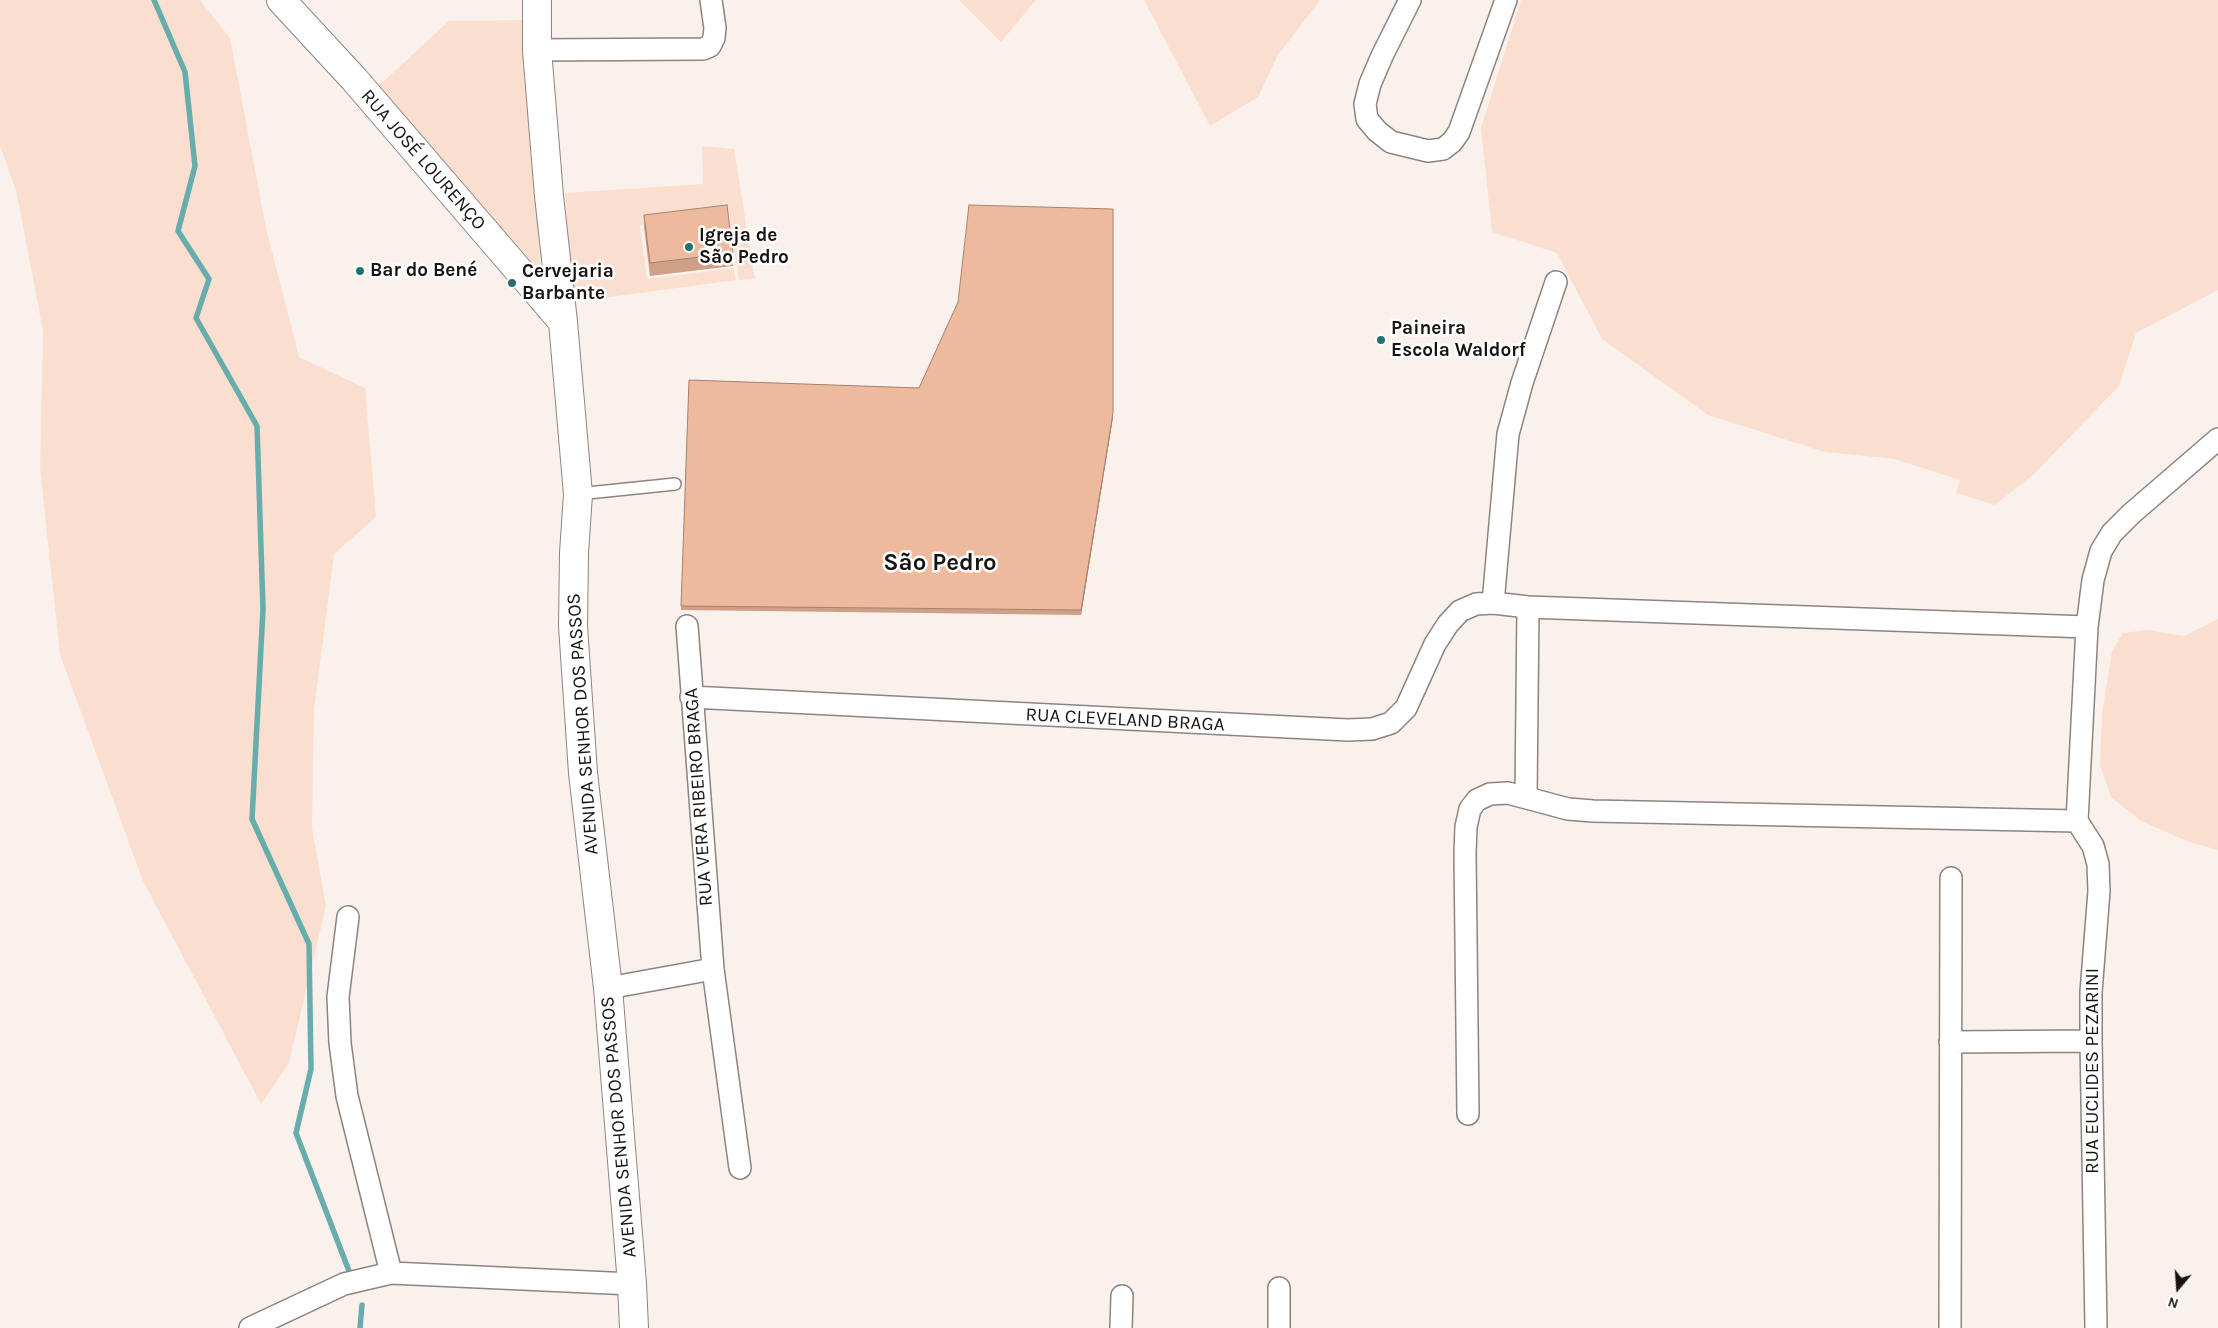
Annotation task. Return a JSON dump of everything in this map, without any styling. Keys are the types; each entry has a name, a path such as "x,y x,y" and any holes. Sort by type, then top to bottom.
{"street":[{"name":"RUA JOSÉ LOURENÇO","path":"281,0 354,79 563,322"},
{"name":"AVENIDA SENHOR DOS PASSOS","path":"537,0 537,50 549,196 563,322 578,494 574,553 573,626 583,773 608,988 634,1328"},
{"path":"537,50 703,49 710,46 714,38 715,28 711,0"},
{"path":"1410,0 1370,84 1365,104 1367,119 1390,142 1428,151 1443,149 1452,142 1459,132 1506,0"},
{"path":"1493,603 1508,434 1522,383 1556,282"},
{"path":"1468,1114 1466,827 1470,809 1477,800 1490,794 1508,793 1568,809 1593,811 2077,820 2087,627 2093,580 2101,551 2112,534 2156,491 2218,439"},
{"name":"RUA CLEVELAND BRAGA","path":"691,697 1302,729 1372,729 1391,723 1406,708 1435,644 1448,624 1460,611 1476,604 1493,603 1528,607 2087,627"},
{"path":"1526,797 1528,607"},
{"name":"RUA VERA RIBEIRO BRAGA","path":"687,626 713,969 740,1168"},
{"name":"RUA EUCLIDES PEZARINI","path":"2077,820 2094,846 2098,864 2099,891 2092,983 2091,1041 2096,1328"},
{"path":"1950,1328 1951,878"},
{"path":"348,916 338,997 340,1043 346,1096 392,1273"},
{"path":"608,988 713,969"},
{"path":"1950,1042 2091,1041"},
{"path":"250,1328 344,1284 392,1273 632,1284"},
{"path":"1279,1288 1279,1328"},
{"path":"1121,1328 1122,1296"}],"lane":[{"path":"578,494 675,484"}],"shaded area":[{"path":"0,0 200,0 230,38 266,228 299,357 365,388 376,517 334,554 314,710 312,828 326,906 289,1063 261,1104 143,881 60,655 40,468 43,331 16,190 0,146"},
{"path":"959,0 1036,0 1001,42"},
{"path":"1144,0 1320,0 1278,55 1258,97 1210,126"},
{"path":"1521,0 2218,0 2218,290 2136,333 2119,386 2034,474 1995,505 1956,493 1960,480 1895,459 1825,452 1708,415 1602,339 1557,253 1492,232 1481,128"},
{"path":"524,20 528,54 541,281 373,91 449,21"},
{"path":"702,146 734,149 755,279 739,280 729,212 640,225 647,279 733,268 736,280 573,302 565,193 703,184"},
{"path":"2218,619 2218,850 2189,842 2141,821 2111,797 2100,765 2102,714 2112,651 2123,633 2147,630 2184,636"}],"building":[{"name":"Igreja de São Pedro","path":"727,205 733,253 650,263 644,215"},
{"path":"969,205 1113,209 1113,413 1081,610 681,606 689,380 919,388 958,302"}],"waterway":[{"path":"154,0 185,72 195,166 178,231 209,279 196,318 257,426 263,609 252,819 309,944 311,1069 296,1133 349,1271"},
{"path":"360,1328 362,1305"}],"place":[{"name":"Igreja de São Pedro","path":"689,247"},
{"name":"Bar do Bené","path":"360,271"},
{"name":"Cervejaria Barbante","path":"512,283"},
{"name":"Paineira Escola Waldorf","path":"1381,340"}],"district":[{"name":"São Pedro","path":"940,563"}]}
